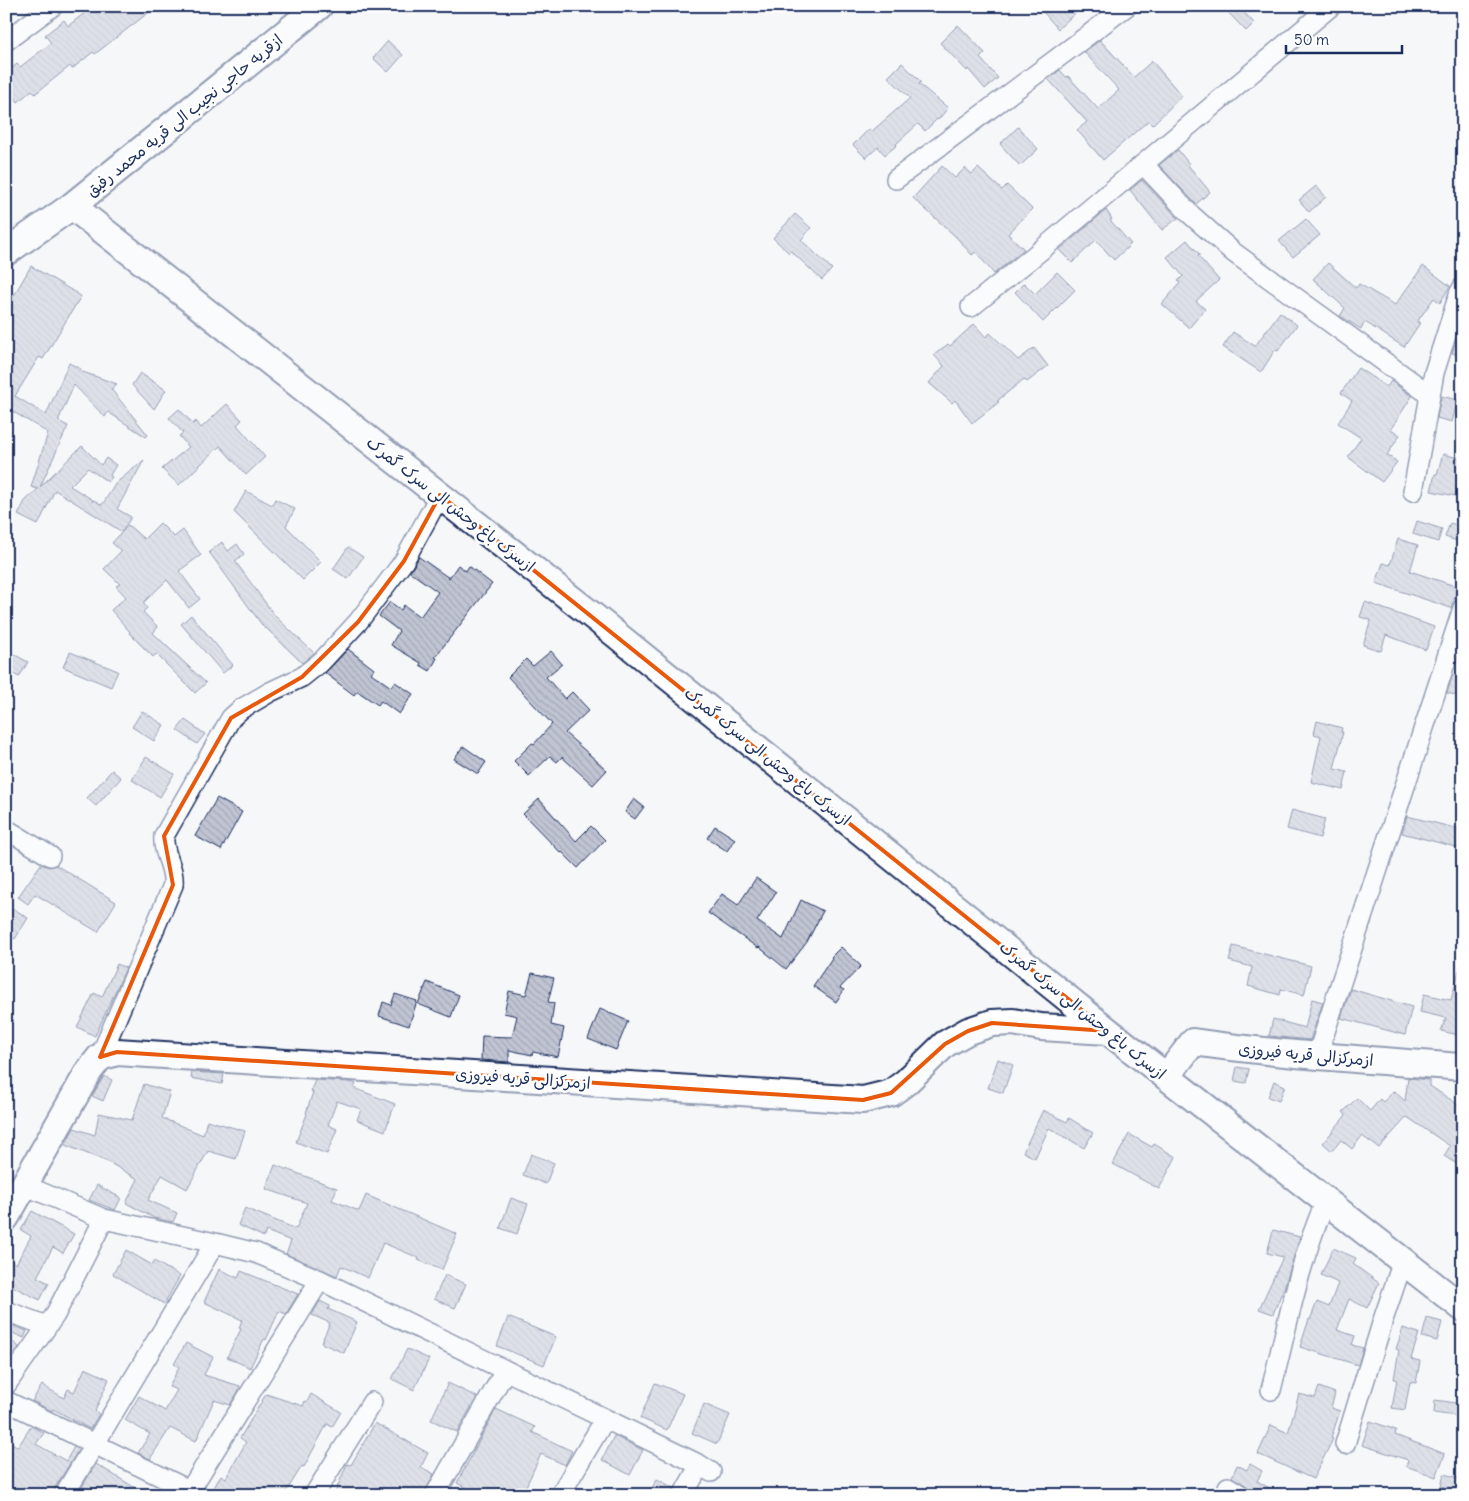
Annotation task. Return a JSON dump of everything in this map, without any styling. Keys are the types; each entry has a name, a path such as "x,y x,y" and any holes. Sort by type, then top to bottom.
{"main road":[{"name":"ازقریه حاجی نجیب الی قریه محمد رفیق","path":"7,250 72,206 319,6"},
{"name":"ازسرک باغ وحش الی سرک گمرک","path":"72,206 614,632 1108,1031 1463,1308"},
{"name":"ازمرکزالی قریه فیروزی","path":"100,1057 117,1052 863,1100 891,1093 906,1082 945,1044 968,1031 992,1024 1013,1022 1041,1027 1108,1031"},
{"name":"ازمرکزالی قریه فیروزی","path":"1167,1076 1193,1042 1249,1050 1463,1067"},
{"path":"6,1217 89,1071 100,1057"}],"street":[{"path":"6,41 53,6"},
{"path":"896,179 1127,6"},
{"path":"971,306 1331,6"},
{"path":"1143,164 1189,213 1232,252 1430,395"},
{"path":"1413,491 1434,373 1463,288"},
{"path":"100,1057 173,885 173,872 164,845 164,836 231,718 241,709 270,692 302,677 322,660 358,622 404,561 440,495"},
{"path":"1317,1056 1463,608"},
{"path":"6,829 50,856"},
{"path":"24,1185 104,1219 215,1243 256,1254 320,1280 706,1468 683,1495"},
{"path":"1271,1390 1298,1282 1314,1228 1326,1201"},
{"path":"6,1385 55,1315 104,1219"},
{"path":"64,1495 215,1243"},
{"path":"1345,1444 1403,1261"},
{"path":"6,1401 192,1493 320,1280"},
{"path":"6,1311 47,1326"},
{"path":"435,1495 505,1371"},
{"path":"314,1495 372,1402"},
{"path":"560,1495 605,1419"}],"highlighted area":[{"path":"440,495 1108,1031 992,1023 968,1031 945,1044 891,1093 863,1100 117,1052 100,1057 173,885 164,836 231,718 302,677 358,622 404,561"}],"building":[{"path":"101,6 157,6 95,54 93,52 72,69 70,66 35,94 32,90 18,102 6,87 6,73 17,64 20,67 51,43 45,35 64,20 68,26 91,8 94,12"},
{"path":"1038,6 1083,6 1058,29"},
{"path":"1222,6 1238,6 1254,23 1246,31"},
{"path":"958,25 985,53 980,58 998,78 985,89 968,69 967,71 940,43"},
{"path":"1100,40 1134,77 1152,61 1182,96 1152,125 1148,121 1103,160 1077,130 1087,122 1048,79 1060,70 1066,77 1068,76 1098,109 1119,90 1084,52"},
{"path":"388,41 403,55 388,72 373,58"},
{"path":"902,63 921,82 919,84 948,108 925,131 918,124 885,155 878,147 866,158 853,145 869,129 871,132 910,98 888,77"},
{"path":"1018,127 1038,149 1020,166 1000,144"},
{"path":"1178,150 1210,192 1196,204 1159,165"},
{"path":"942,166 955,178 965,168 972,174 978,168 1002,190 1007,185 1032,209 1008,234 1024,249 994,274 976,252 972,255 956,237 913,198"},
{"path":"1142,180 1178,218 1162,230 1130,190"},
{"path":"1316,186 1326,197 1309,212 1299,200"},
{"path":"1106,210 1112,219 1110,220 1131,244 1114,260 1096,240 1072,263 1059,250"},
{"path":"795,214 811,228 801,240 832,269 822,280 791,251 789,253 773,238"},
{"path":"1306,219 1320,235 1293,257 1279,241"},
{"path":"1187,240 1219,280 1196,301 1205,309 1189,328 1162,304 1180,283 1178,281 1183,276 1167,257"},
{"path":"1328,263 1356,288 1359,284 1395,305 1423,266 1450,286 1440,303 1434,298 1417,322 1420,323 1404,347 1365,322 1361,329 1340,316 1345,308 1313,279"},
{"path":"31,266 81,296 43,359 39,357 15,396 46,415 69,363 81,369 80,371 117,384 111,389 148,435 146,437 108,412 105,417 74,385 58,421 68,426 40,487 82,446 101,465 106,458 116,465 108,482 88,468 70,486 93,500 92,502 94,500 102,505 116,483 144,460 117,509 131,517 122,532 55,490 38,525 18,515 25,501 38,489 31,487 48,433 7,408 6,410 6,309"},
{"path":"1057,272 1075,290 1043,322 1015,292 1024,283 1035,294"},
{"path":"1280,312 1297,325 1278,351 1275,350 1261,372 1223,347 1233,332 1255,346"},
{"path":"1463,319 1463,357 1452,353"},
{"path":"974,324 986,337 990,333 1018,360 1034,348 1048,366 1027,382 1024,379 972,423 955,400 952,403 929,383 944,366 934,355 948,344 950,346"},
{"path":"1358,368 1387,387 1391,381 1412,396 1391,429 1400,435 1387,455 1397,462 1382,482 1348,457 1361,438 1338,423 1352,401 1341,393"},
{"path":"140,373 166,390 154,409 132,385"},
{"path":"1441,396 1458,400 1452,422 1437,418"},
{"path":"227,404 242,420 237,425 265,457 246,475 220,446 179,485 162,469 189,447 179,436 183,433 169,418 179,409 193,424 196,421 201,428"},
{"path":"1443,454 1462,459 1460,467 1463,468 1463,482 1460,497 1431,491"},
{"path":"246,491 272,505 275,499 295,509 286,526 321,562 303,580 234,512"},
{"path":"1417,521 1442,529 1438,542 1413,534"},
{"path":"160,523 174,537 183,530 201,555 179,571 200,599 189,608 167,580 143,603 147,608 143,612 158,627 153,633 206,683 195,693 156,654 153,657 129,633 111,610 126,597 116,586 120,584 104,569 121,551 112,543 128,525 144,539"},
{"path":"1450,523 1463,527 1463,543 1445,537"},
{"path":"1398,539 1418,545 1410,571 1458,587 1451,608 1376,583 1383,563 1390,565"},
{"path":"222,542 228,551 237,544 244,554 235,561 275,616 314,653 302,663 265,629 209,552"},
{"path":"348,547 363,557 348,579 333,569"},
{"path":"419,557 449,578 458,565 466,571 469,566 492,584 435,657 437,658 430,671 420,665 421,663 391,645 399,631 379,616 390,602 401,610 404,605 420,617 438,592 410,572"},
{"path":"1365,602 1434,627 1426,650 1386,635 1381,651 1363,645 1371,620 1360,617"},
{"path":"191,615 233,665 223,673 181,624"},
{"path":"348,649 374,669 371,673 391,687 395,682 413,694 399,714 381,701 378,705 357,691 354,695 325,673"},
{"path":"6,650 28,662 19,677 6,670"},
{"path":"551,651 562,664 546,677 565,699 572,692 589,710 565,733 607,770 593,785 562,757 557,762 550,756 529,776 514,761 532,743 534,744 552,724 508,677 526,659 533,666"},
{"path":"70,652 118,671 111,687 63,667"},
{"path":"1453,674 1463,677 1463,697 1447,693"},
{"path":"142,711 164,725 154,741 132,727"},
{"path":"185,720 205,734 197,744 177,730"},
{"path":"1317,721 1342,728 1341,732 1343,732 1334,769 1347,772 1343,790 1311,782 1321,736 1314,734"},
{"path":"463,746 486,762 478,774 454,759"},
{"path":"146,757 174,774 160,797 132,780"},
{"path":"112,770 121,778 96,806 87,798"},
{"path":"217,798 242,812 221,850 195,836"},
{"path":"539,799 576,841 591,826 605,840 578,868 523,814"},
{"path":"634,799 644,807 635,819 625,812"},
{"path":"1292,810 1325,819 1320,838 1287,829"},
{"path":"1407,816 1463,830 1463,849 1402,833"},
{"path":"715,826 735,839 727,851 707,838"},
{"path":"41,864 49,867 56,865 116,902 98,932 35,894 28,904 18,897"},
{"path":"756,878 776,892 757,921 783,939 801,900 823,911 807,942 786,969 759,947 708,913 722,894 738,905"},
{"path":"14,909 28,918 15,939 6,933 6,922"},
{"path":"1233,946 1311,966 1304,995 1281,989 1280,995 1248,986 1252,967 1229,961"},
{"path":"841,947 861,966 840,988 844,990 836,1002 813,986 831,957"},
{"path":"117,964 126,968 95,1036 77,1027 94,993 102,997"},
{"path":"1459,970 1463,971 1463,1036 1441,1031 1446,1018 1420,1012 1424,994 1451,1000"},
{"path":"532,973 554,978 548,1002 554,1003 551,1025 564,1028 558,1057 533,1052 532,1055 509,1050 509,1062 481,1060 482,1036 512,1037 517,1016 504,1013 509,991 526,995"},
{"path":"427,982 459,995 451,1017 418,1004"},
{"path":"1351,989 1412,1007 1405,1035 1341,1018"},
{"path":"395,994 417,1001 409,1026 379,1016 383,1002 391,1005"},
{"path":"1312,999 1323,1002 1310,1040 1269,1036 1273,1019 1305,1028"},
{"path":"600,1009 628,1021 616,1050 588,1039"},
{"path":"998,1059 1013,1065 1003,1093 988,1088"},
{"path":"1237,1067 1249,1069 1246,1083 1234,1081"},
{"path":"192,1072 224,1074 222,1084 191,1078"},
{"path":"104,1076 112,1080 103,1101 92,1096"},
{"path":"1408,1078 1430,1080 1430,1086 1463,1108 1463,1168 1444,1156 1450,1146 1407,1117 1379,1148 1362,1136 1352,1149 1341,1140 1332,1151 1323,1143 1346,1115 1343,1112 1357,1098 1370,1111 1380,1099 1383,1102 1394,1091 1405,1101"},
{"path":"315,1080 350,1082 356,1084 354,1088 395,1104 385,1131 357,1120 361,1109 337,1101 328,1125 337,1129 327,1154 296,1142 307,1114"},
{"path":"1274,1081 1285,1086 1279,1101 1268,1097"},
{"path":"144,1084 170,1092 162,1118 203,1135 207,1120 245,1131 236,1159 208,1151 187,1189 162,1175 148,1200 177,1213 173,1222 154,1218 126,1203 138,1179 108,1162 65,1145 74,1128 95,1135 99,1113 132,1120"},
{"path":"1043,1110 1067,1122 1069,1118 1093,1133 1084,1148 1049,1128 1035,1158 1023,1152"},
{"path":"1129,1134 1152,1147 1154,1144 1176,1157 1159,1189 1113,1164"},
{"path":"531,1154 554,1163 546,1184 523,1175"},
{"path":"275,1165 337,1188 332,1200 359,1211 366,1195 457,1234 442,1270 383,1243 368,1278 341,1266 337,1276 286,1254 291,1241 266,1231 264,1237 238,1225 245,1208 296,1229 307,1203 266,1189"},
{"path":"97,1185 121,1198 115,1210 89,1200"},
{"path":"511,1198 528,1204 517,1234 500,1228"},
{"path":"32,1211 74,1234 63,1253 53,1247 37,1277 49,1283 40,1300 6,1283 6,1258 16,1264 31,1236 21,1230"},
{"path":"1273,1230 1300,1237 1284,1288 1273,1314 1259,1309 1283,1257 1267,1253"},
{"path":"1333,1248 1356,1258 1353,1264 1379,1283 1367,1308 1349,1299 1337,1330 1355,1336 1352,1345 1363,1348 1358,1365 1300,1347 1317,1302 1329,1307 1338,1283 1321,1275"},
{"path":"126,1250 152,1265 154,1261 180,1276 164,1304 113,1274"},
{"path":"219,1269 238,1278 241,1271 298,1294 286,1314 279,1311 266,1340 264,1339 250,1368 227,1357 241,1329 239,1328 242,1320 204,1302"},
{"path":"445,1275 466,1284 455,1308 434,1299"},
{"path":"320,1301 330,1306 328,1309 357,1322 344,1353 321,1343 330,1323 312,1315"},
{"path":"508,1317 556,1337 544,1365 497,1346"},
{"path":"1427,1318 1442,1322 1437,1341 1422,1337"},
{"path":"6,1323 27,1331 24,1338 6,1330"},
{"path":"1403,1328 1419,1333 1411,1359 1420,1361 1416,1383 1410,1382 1405,1410 1392,1408 1399,1350 1396,1349"},
{"path":"13,1342 19,1347 6,1365 6,1352"},
{"path":"186,1343 213,1357 204,1375 240,1386 230,1405 214,1400 196,1441 170,1428 150,1459 138,1453 150,1434 125,1420 139,1396 165,1411 177,1390 169,1387 179,1367 174,1364"},
{"path":"407,1349 429,1359 414,1390 392,1379"},
{"path":"85,1368 109,1379 95,1411 99,1414 90,1429 53,1409 52,1411 32,1401 42,1385 64,1398 68,1389 74,1392"},
{"path":"448,1383 477,1397 457,1432 431,1420"},
{"path":"655,1383 683,1394 667,1430 640,1418"},
{"path":"1319,1387 1335,1393 1331,1408 1340,1411 1331,1438 1333,1439 1313,1479 1258,1454 1271,1425 1288,1433 1299,1394 1315,1398"},
{"path":"266,1394 303,1406 311,1394 341,1412 332,1427 327,1424 304,1467 302,1466 284,1495 210,1495 221,1475 226,1478 246,1442 240,1438"},
{"path":"1435,1400 1463,1404 1463,1417 1434,1413"},
{"path":"704,1404 730,1415 717,1444 692,1433"},
{"path":"496,1409 535,1427 532,1432 572,1451 565,1465 541,1454 522,1495 480,1495 457,1483"},
{"path":"1370,1421 1396,1430 1395,1435 1445,1454 1436,1477 1406,1466 1408,1460 1362,1445"},
{"path":"375,1423 428,1453 421,1467 434,1474 424,1495 334,1495 347,1464 351,1465"},
{"path":"31,1426 44,1433 36,1444 66,1461 74,1447 79,1449 54,1489 53,1495 6,1495 6,1439 18,1447"},
{"path":"614,1436 643,1450 630,1475 602,1460"},
{"path":"96,1464 147,1495 77,1495"},
{"path":"1250,1464 1262,1471 1257,1481 1282,1495 1254,1495 1247,1486 1232,1477 1237,1465 1247,1470"},
{"path":"1444,1474 1463,1479 1463,1492 1441,1486"},
{"path":"657,1479 674,1488 672,1495 648,1495"}]}
